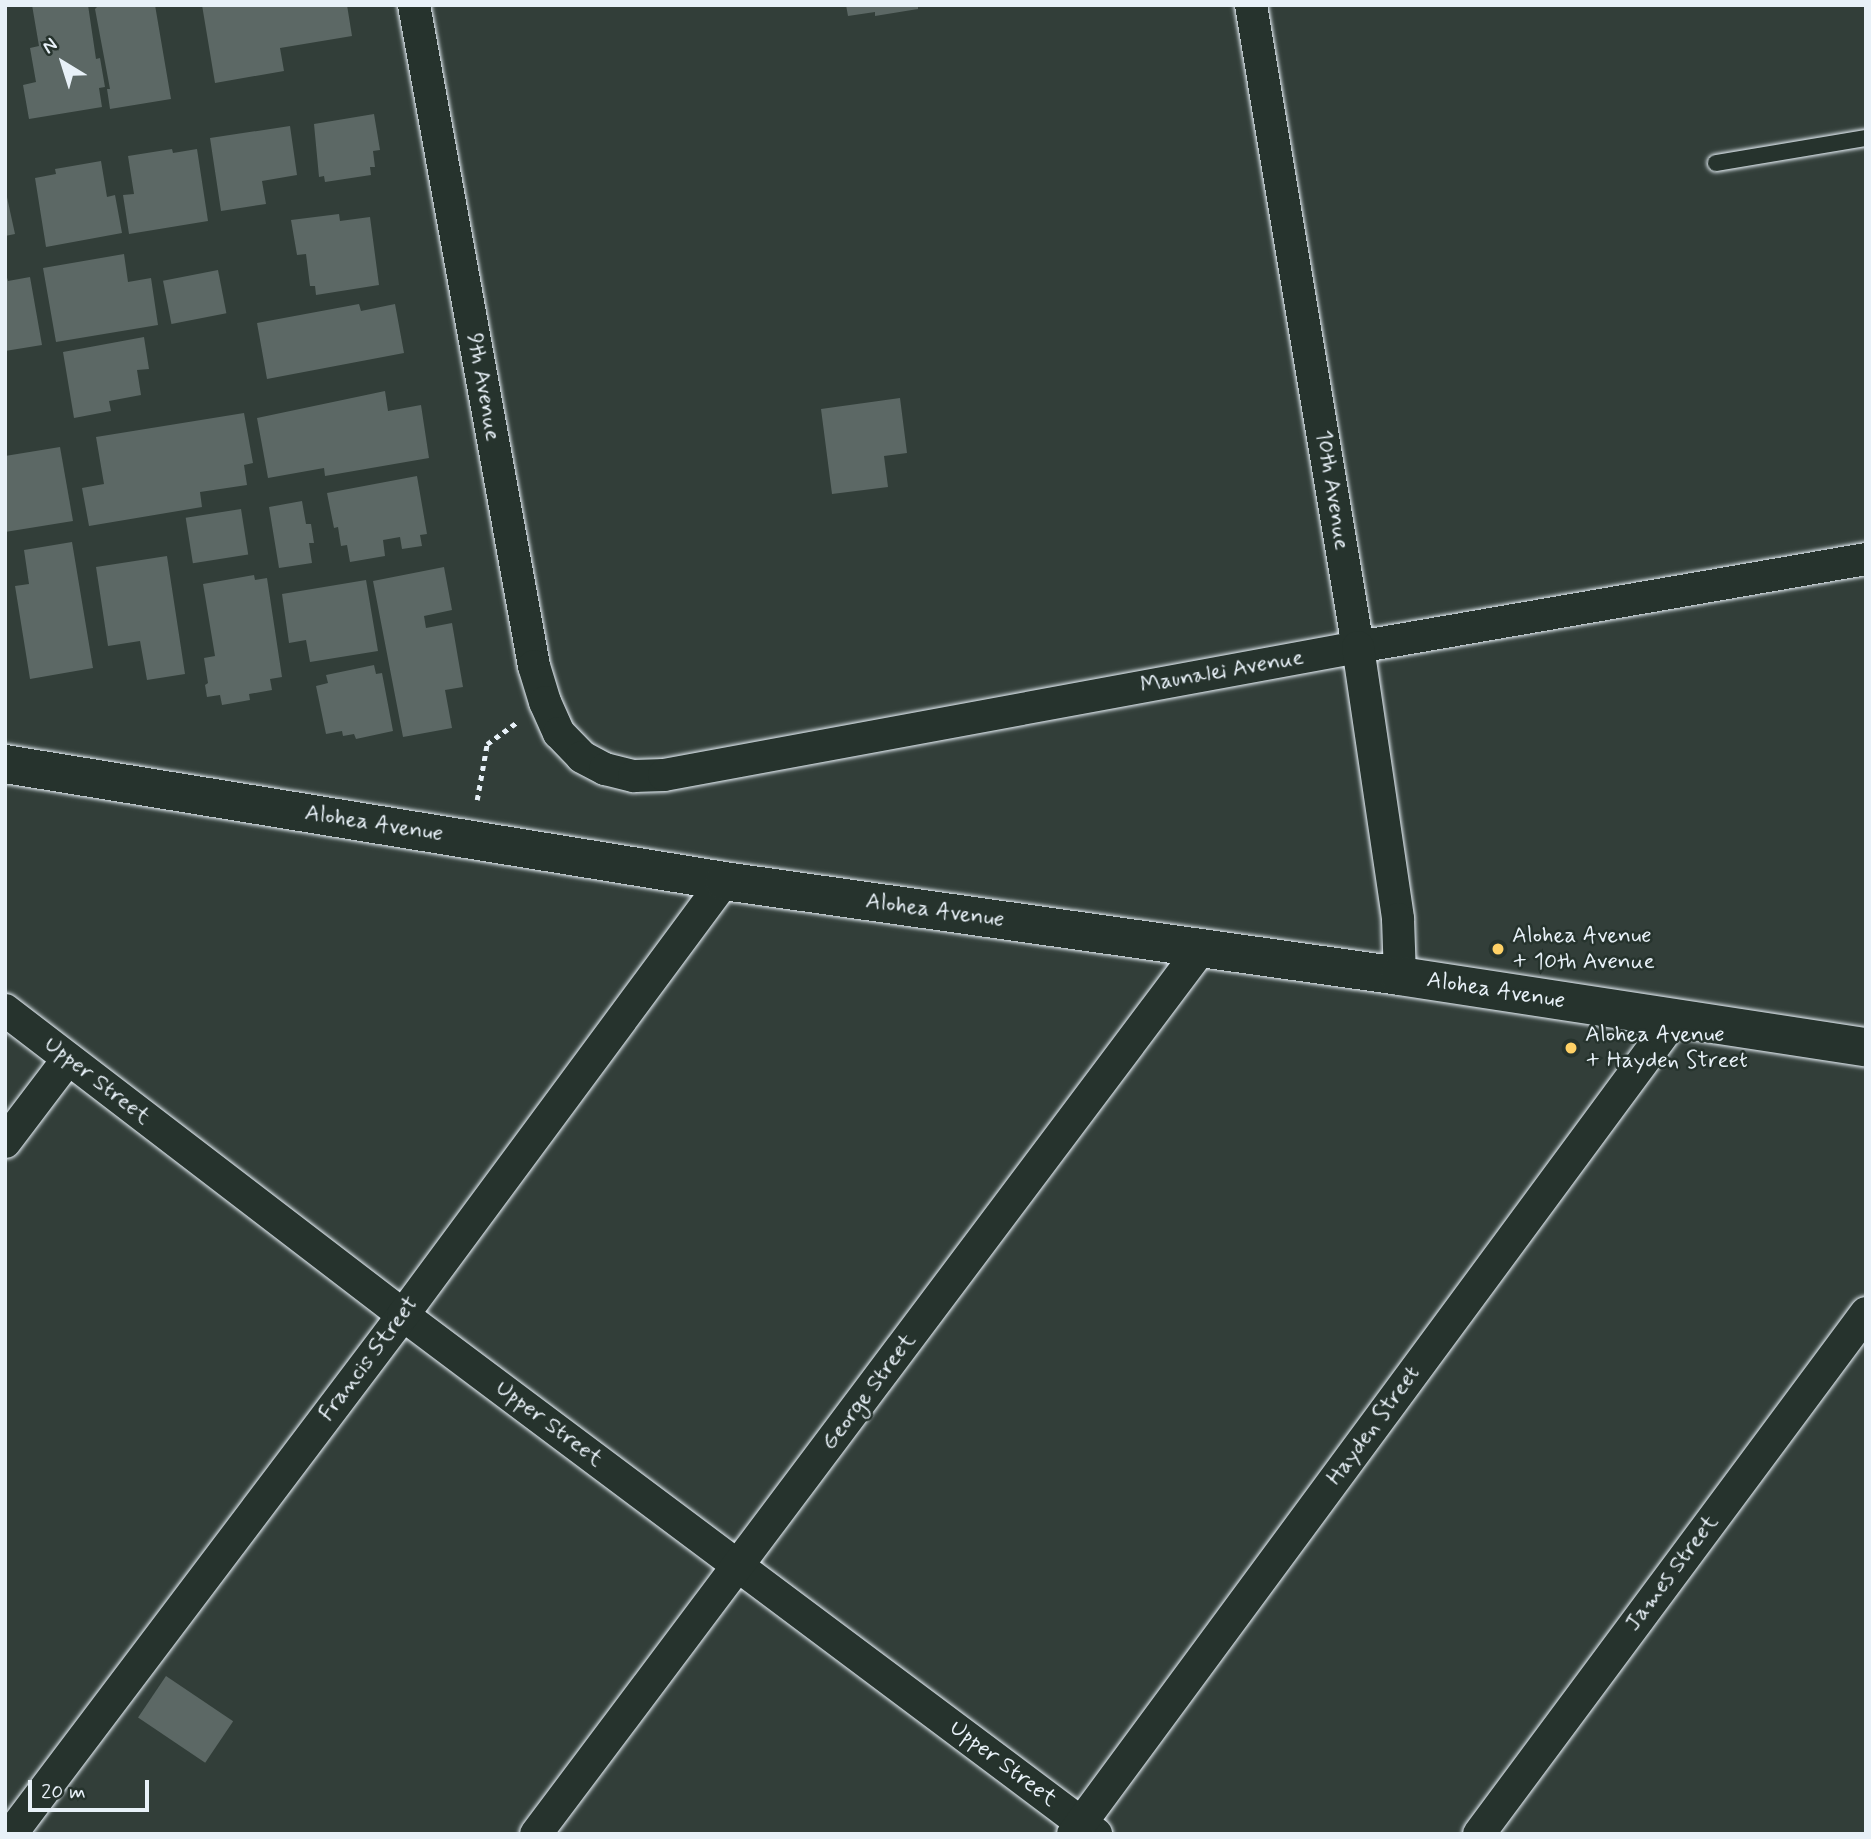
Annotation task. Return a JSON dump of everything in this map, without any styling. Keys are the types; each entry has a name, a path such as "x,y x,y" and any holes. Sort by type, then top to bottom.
{"street":[{"name":"9th Avenue","path":"414,5 534,666 559,733 582,757"},
{"name":"10th Avenue","path":"1251,5 1358,647 1398,919 1399,976"},
{"name":"Maunalei Avenue","path":"582,757 605,769 634,776 664,775 1358,647 1866,559"},
{"name":"Alohea Avenue","path":"5,764 724,881 1399,976 1866,1047"},
{"name":"Francis Street","path":"11,1834 403,1315 724,881"},
{"name":"George Street","path":"536,1834 1200,950"},
{"name":"Upper Street","path":"5,1010 1084,1830"},
{"name":"Hayden Street","path":"1084,1830 1675,1018"},
{"path":"5,1142 68,1059"},
{"name":"James Street","path":"1479,1834 1866,1313"}],"lane":[{"path":"1716,163 1866,138"}],"path":[{"path":"469,840 487,744"}],"building":[{"path":"32,5 88,5 96,59 100,58 105,87 99,88 102,107 29,119 23,85 36,82 30,48 39,46"},
{"path":"99,5 155,5 171,99 110,109 107,89 110,89 95,9"},
{"path":"202,5 347,5 352,36 280,48 284,71 215,83"},
{"path":"846,5 918,5 918,9 875,16 875,12 848,16"},
{"path":"374,114 380,150 373,151 375,167 370,167 371,175 325,182 324,176 319,177 314,124"},
{"path":"290,126 297,175 262,181 266,204 221,211 210,138"},
{"path":"172,149 173,153 197,149 208,221 129,234 123,195 134,194 128,156"},
{"path":"101,161 107,197 115,195 122,233 46,247 35,178 56,174 55,169"},
{"path":"5,188 15,234 5,236"},
{"path":"339,214 340,221 370,217 379,285 316,295 315,286 310,286 306,254 297,255 291,220"},
{"path":"124,254 128,282 151,278 158,325 56,342 43,268"},
{"path":"218,270 226,313 171,324 163,281"},
{"path":"5,271 8,281 30,277 42,345 5,351"},
{"path":"359,304 361,311 395,304 404,353 267,379 257,323"},
{"path":"144,337 149,369 137,370 141,395 109,401 111,411 74,418 63,352"},
{"path":"385,391 388,411 421,405 429,458 325,476 324,468 268,478 257,418"},
{"path":"900,398 907,453 884,456 888,487 832,494 821,409"},
{"path":"244,413 253,463 244,465 247,485 200,492 202,507 89,526 82,488 104,484 96,437"},
{"path":"60,447 73,521 5,532 5,456"},
{"path":"417,476 427,534 420,535 422,546 402,549 400,537 383,540 385,556 350,562 347,545 341,546 338,527 334,528 327,493"},
{"path":"302,501 306,524 311,524 314,543 309,543 312,563 279,568 269,507"},
{"path":"241,509 248,554 193,563 186,518"},
{"path":"72,542 93,668 30,679 15,586 29,584 24,550"},
{"path":"167,556 185,674 147,680 140,641 108,646 96,567"},
{"path":"444,567 452,610 424,616 426,628 452,623 463,687 445,690 452,728 403,737 373,581"},
{"path":"254,575 255,580 267,578 282,677 270,679 272,690 249,694 250,700 222,705 220,695 207,697 205,685 208,683 204,658 215,656 203,584"},
{"path":"366,580 378,651 310,662 306,640 289,643 282,594"},
{"path":"374,665 376,674 382,673 393,731 356,739 354,734 343,736 342,731 326,734 316,686 328,683 326,675"},
{"path":"166,1676 233,1721 205,1763 138,1717"}],"place":[{"name":"Alohea Avenue + 10th Avenue","path":"1498,949"},
{"name":"Alohea Avenue + Hayden Street","path":"1571,1048"}]}
